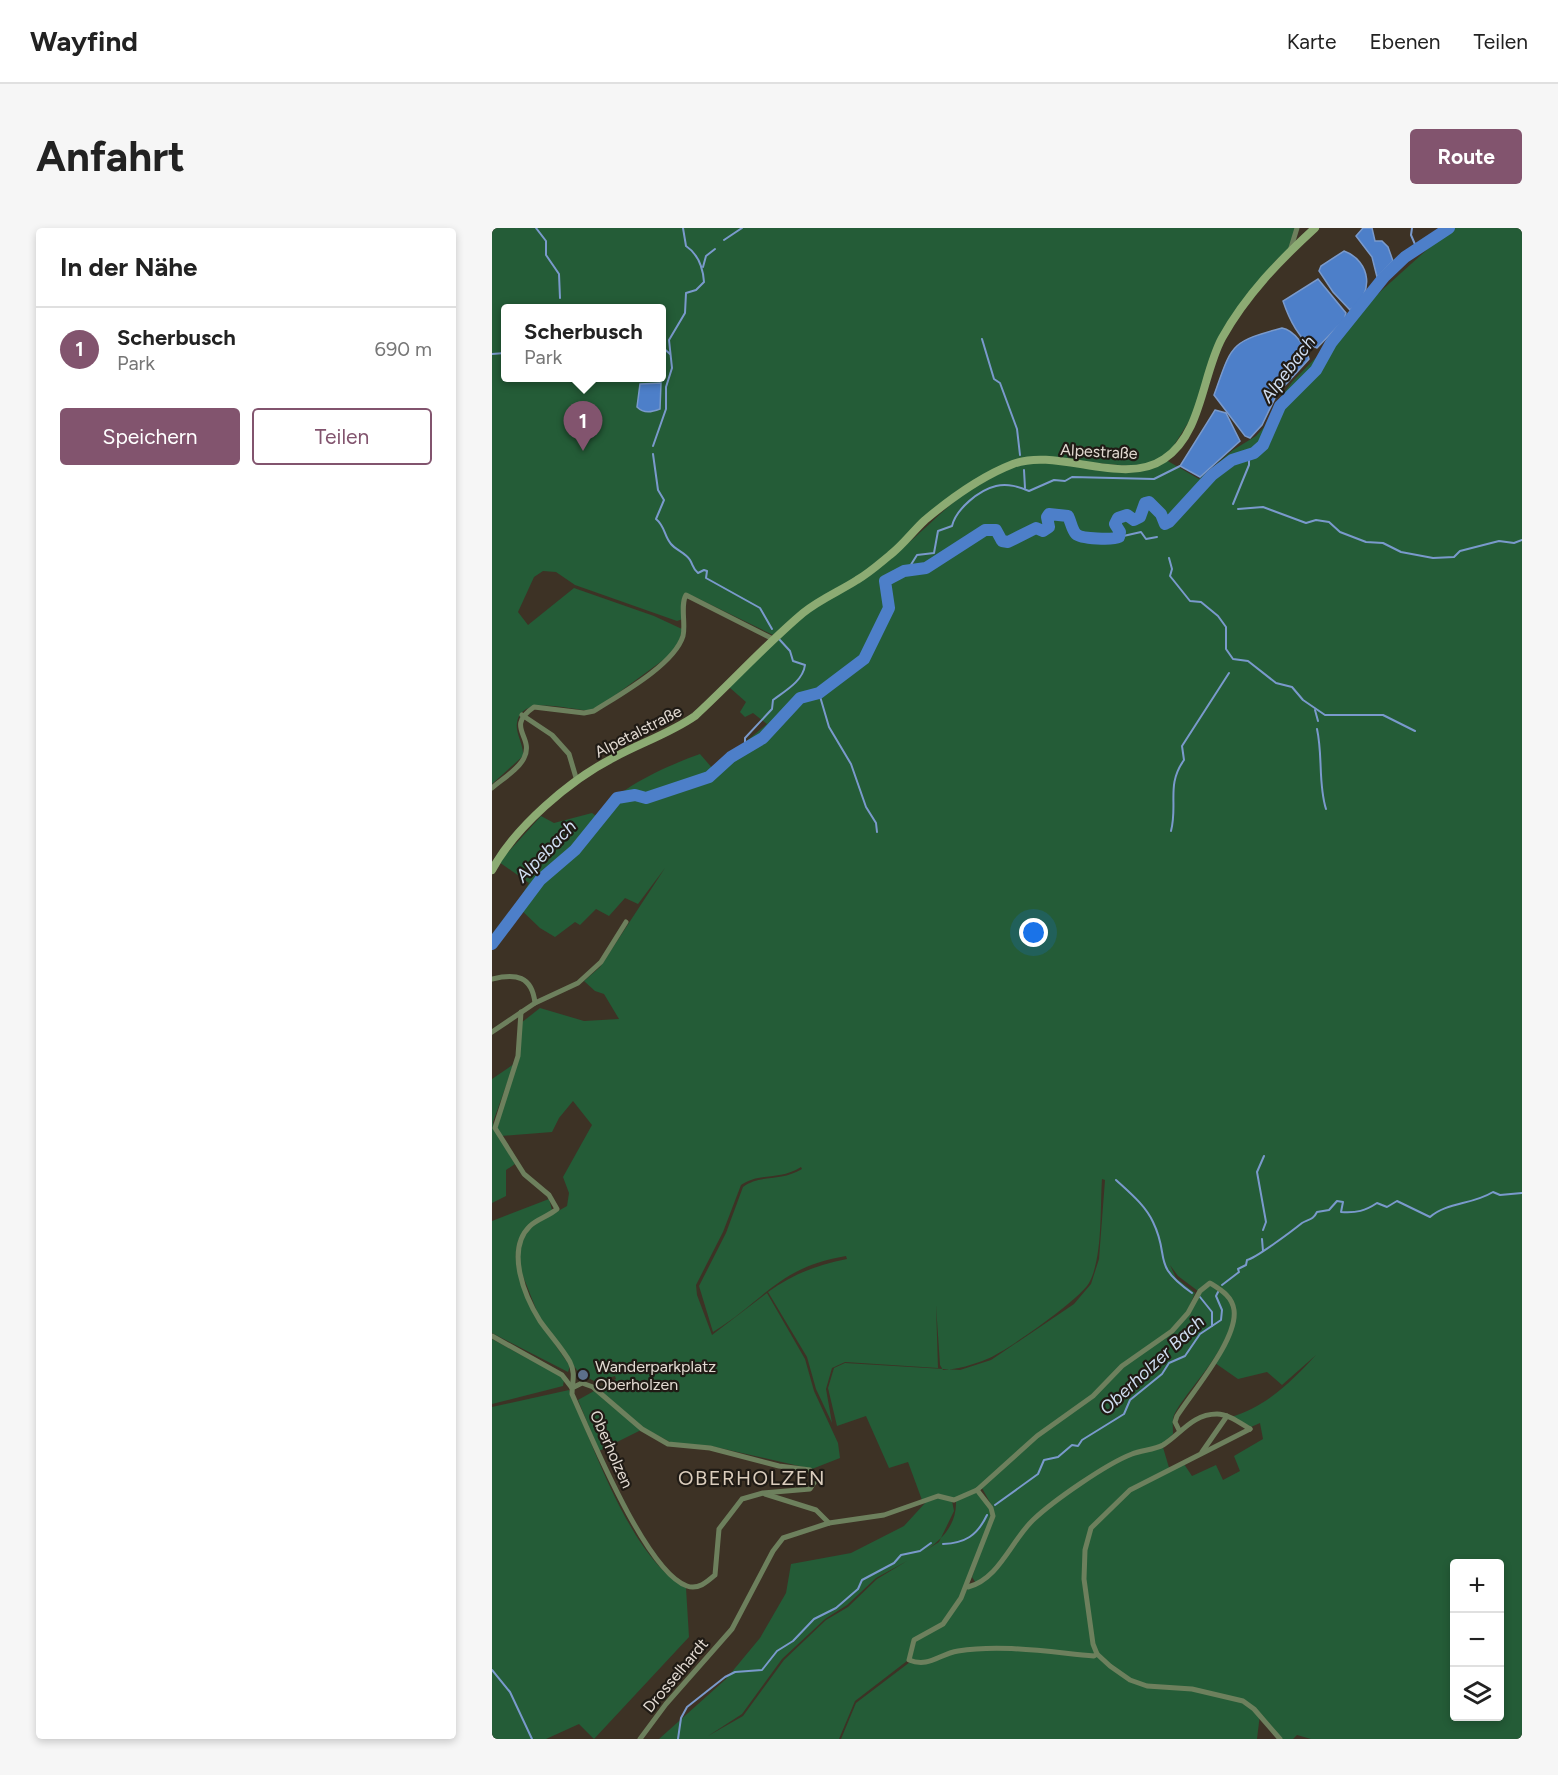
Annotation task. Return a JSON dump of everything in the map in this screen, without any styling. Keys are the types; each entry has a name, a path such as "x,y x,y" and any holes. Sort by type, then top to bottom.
{"main road":[{"name":"Alpestraße","path":"860,579 893,553 926,520 967,489 1013,464 1032,460 1141,468 1165,459 1181,441 1199,407 1221,339 1263,279 1315,228"},
{"name":"Alpetalstraße","path":"492,870 504,849 515,837 577,781 610,759 677,729 695,716 773,639 814,605 860,579"}],"street":[{"path":"1290,251 1298,228"},
{"path":"492,788 524,760 526,751 519,724 522,715 534,707 584,713 594,711 671,657 680,644 685,614 683,601 686,595 773,639"},
{"path":"522,715 552,735 569,754 577,781"},
{"path":"492,1032 534,1003 578,983 601,962 626,922"},
{"path":"492,979 515,976 525,980 533,991 534,1003"},
{"path":"521,1012 518,1056 495,1128 524,1174 549,1195 557,1209 530,1226 518,1245 520,1270 528,1296 539,1319 571,1364 575,1377 572,1388"},
{"path":"763,1493 816,1510 829,1523 884,1515 938,1496 954,1500 977,1490 1037,1436 1093,1396 1122,1366 1172,1331 1188,1313 1200,1291 1210,1283 1227,1294 1234,1308 1234,1323 1221,1351 1177,1416 1177,1429"},
{"path":"492,1336 562,1375 572,1388"},
{"name":"Oberholzen","path":"582,1383 593,1387 642,1429 668,1444 710,1448 779,1466 797,1467 810,1470 817,1478 810,1489 763,1493 742,1499 722,1524 718,1534 715,1575 700,1586 688,1587 676,1580 641,1536 622,1504 572,1394 572,1388 582,1383"},
{"path":"968,1587 990,1577 1018,1536 1057,1499 1131,1454 1162,1446 1177,1429 1206,1416 1218,1414 1227,1416 1250,1429 1130,1490 1091,1528 1085,1550 1084,1579 1093,1644 1097,1654 1130,1680 1147,1686 1192,1689 1243,1701 1254,1709 1280,1739"},
{"path":"1201,1453 1227,1416"},
{"path":"977,1490 991,1508 993,1516 968,1587 943,1624 915,1640 909,1660 918,1664 932,1662 956,1651 1005,1648 1094,1656 1097,1654"},
{"name":"Drosselhardt","path":"640,1739 666,1704 732,1629 773,1551 783,1538 829,1523"}],"green space":[{"path":"492,228 1296,228 1289,250 1276,260 1220,338 1198,407 1171,450 1152,464 1129,466 1031,457 966,486 859,577 790,620 773,635 693,596 681,602 683,619 677,621 575,585 556,572 543,571 534,577 518,612 528,625 574,588 654,616 682,629 679,643 670,655 595,710 539,706 528,708 521,713 517,727 523,756 492,784"},
{"path":"1451,228 1522,228 1522,1739 1311,1739 1297,1735 1293,1739 1281,1739 1260,1714 1257,1739 841,1739 856,1703 910,1662 916,1641 944,1625 968,1588 977,1585 972,1577 994,1516 993,1508 982,1488 1038,1437 1094,1396 1123,1367 1173,1331 1188,1314 1201,1291 1210,1284 1225,1295 1232,1308 1231,1323 1225,1340 1174,1415 1173,1434 1162,1444 1170,1471 1184,1464 1192,1476 1216,1465 1223,1480 1240,1471 1234,1456 1263,1439 1260,1423 1251,1427 1231,1417 1255,1407 1278,1392 1316,1355 1282,1385 1267,1372 1238,1379 1215,1363 1232,1330 1234,1309 1230,1300 1222,1291 1211,1282 1198,1291 1178,1276 1170,1265 1176,1278 1195,1293 1187,1312 1171,1330 1122,1366 1093,1395 1036,1436 976,1489 955,1499 938,1495 922,1500 908,1462 889,1468 866,1416 837,1426 828,1388 834,1368 845,1363 942,1369 936,1305 938,1368 845,1362 832,1368 826,1389 832,1423 816,1389 807,1357 768,1292 796,1275 815,1267 847,1259 846,1256 823,1261 788,1276 713,1332 699,1286 726,1233 743,1187 756,1181 794,1173 802,1169 801,1167 785,1174 755,1179 741,1185 723,1232 696,1285 697,1295 712,1335 767,1293 805,1359 814,1391 838,1443 840,1458 812,1469 711,1446 672,1443 644,1428 600,1390 600,1387 616,1379 615,1376 596,1382 579,1373 540,1319 521,1271 519,1245 530,1227 567,1206 569,1193 563,1177 592,1125 573,1101 559,1118 552,1132 501,1136 496,1128 519,1056 521,1023 540,1008 584,1021 619,1019 604,994 595,991 584,981 600,967 665,868 638,904 625,898 609,916 596,909 580,925 575,922 555,937 540,928 516,905 529,883 499,862 541,816 554,823 592,813 599,818 616,797 643,779 700,754 713,769 767,724 753,713 745,717 740,712 746,702 729,687 798,620 893,556 973,487 991,476 1031,462 1142,471 1166,460 1199,479 1233,450 1256,436 1266,425 1278,401 1292,382 1381,291","holes":["1102,1179 1105,1180 1099,1259 1091,1284 1074,1304 991,1360 960,1370 950,1369 982,1361 1010,1346 1083,1291 1089,1283 1097,1260"]},
{"path":"514,1064 493,1122 495,1131 515,1164 506,1170 506,1196 492,1203 492,1079"},
{"path":"549,1199 552,1210 532,1224 519,1238 516,1259 525,1292 570,1366 568,1372 492,1333 492,1221"},
{"path":"492,1339 560,1376 564,1380 563,1386 492,1404"},
{"path":"569,1390 602,1469 631,1527 666,1573 686,1588 689,1637 594,1739 579,1724 546,1739 492,1739 492,1407"},
{"path":"594,1391 641,1430 599,1451 578,1400"},
{"path":"977,1492 989,1508 991,1517 966,1587 941,1623 912,1640 907,1661 855,1701 839,1739 659,1739 726,1679 760,1638 786,1593 791,1564 851,1553 904,1526 926,1502 939,1498 952,1501 954,1511 941,1538 954,1518 956,1501","holes":["907,1561 877,1579 848,1607 826,1620 784,1660 743,1716 708,1736 742,1714 782,1659 825,1619 847,1605 876,1578"]}],"water":[{"path":"1363,228 1372,228 1375,241 1382,241 1388,247 1393,261 1377,277 1372,257 1356,236"},
{"path":"1344,251 1360,262 1366,278 1363,295 1350,310 1333,292 1319,271 1321,266"},
{"path":"1318,279 1346,313 1344,320 1317,348 1300,335 1283,301"},
{"path":"1282,328 1291,332 1299,340 1309,359 1277,394 1262,425 1250,438 1245,436 1214,395 1229,356 1235,348 1252,337"},
{"path":"661,383 660,409 645,412 637,407 640,384"},
{"path":"1215,410 1226,413 1240,441 1200,477 1180,466"}],"waterway":[{"path":"536,228 546,241 546,255 559,274 560,298"},
{"path":"653,446 666,409 666,387 672,368 669,340 685,313 686,293 696,290 704,282 699,262 686,246 683,228"},
{"path":"724,240 742,228"},
{"path":"1412,228 1411,235 1417,249"},
{"name":"Alpebach","path":"492,944 540,880 575,850 617,798 635,795 646,798 709,777 731,757 763,738 800,698 819,693 864,659 889,608 885,581 904,571 926,568 985,530 996,530 1002,541 1008,542 1036,528 1043,531 1049,527 1047,517 1049,514 1068,516 1076,534 1097,538 1119,537 1120,532 1115,524 1118,518 1127,515 1134,520 1140,517 1145,503 1149,502 1161,514 1165,524 1169,522 1212,475 1232,460 1254,453 1263,445 1280,406 1316,370 1331,343 1384,277 1405,257 1449,228"},
{"path":"703,267 706,256 715,249"},
{"path":"982,339 994,379 1000,383 1017,429 1020,455"},
{"path":"666,350 670,354"},
{"path":"492,354 501,353"},
{"path":"653,454 658,490 664,500 656,519 669,541 684,553 698,573 707,571 706,578 760,608 772,629"},
{"path":"1233,504 1249,465 1249,456"},
{"path":"907,571 917,555 934,553 938,531 952,526 963,507 989,488 1009,485 1029,491 1054,480 1065,481 1072,477 1154,479 1180,466"},
{"path":"1024,470 1025,488"},
{"path":"1238,509 1263,507 1306,523 1316,520 1329,522 1340,532 1366,542 1383,543 1401,552 1433,558 1454,557 1460,551 1499,541 1514,543 1522,540"},
{"path":"1119,537 1141,532 1146,539 1157,537"},
{"path":"1169,558 1172,569 1170,576 1190,601 1201,602 1218,616 1226,627 1226,649 1233,659 1248,661 1276,683 1292,687 1303,700 1325,715 1383,715 1415,731"},
{"path":"745,748 745,738 772,709 773,700 793,685 804,671 805,665 793,661 790,651 779,639"},
{"path":"1171,831 1175,778 1184,760 1182,746 1229,673"},
{"path":"819,693 829,727 851,764 866,807 876,823 877,832"},
{"path":"1315,710 1318,721"},
{"path":"1317,729 1322,790 1326,809"},
{"path":"1263,1230 1266,1222 1257,1172 1264,1156"},
{"path":"1116,1180 1146,1210 1158,1234 1166,1267 1179,1283 1192,1293"},
{"name":"Oberholzer Bach","path":"1222,1285 1239,1272 1238,1269 1246,1265 1247,1260 1266,1250 1312,1218 1317,1212 1329,1210 1337,1201 1343,1202 1341,1212 1360,1211 1377,1203 1387,1207 1397,1201 1430,1217 1444,1209 1493,1192 1500,1195 1522,1193"},
{"path":"1262,1239 1263,1251"},
{"name":"Oberholzer Bach","path":"995,1505 1038,1474 1044,1460 1058,1457 1072,1445 1078,1446 1082,1440 1124,1414 1130,1400 1162,1374 1169,1363 1185,1356 1200,1334 1221,1320 1222,1310 1216,1296 1218,1292"},
{"path":"1200,1297 1212,1312 1212,1326"},
{"name":"Oberholzer Bach","path":"943,1544 958,1542 970,1537 987,1515"},
{"name":"Oberholzer Bach","path":"678,1739 681,1718 687,1707 725,1677 735,1672 762,1670 777,1651 793,1641 814,1619 836,1608 858,1589 862,1580 894,1563 901,1555 920,1551 931,1543"},
{"path":"492,1670 510,1692 532,1739"}],"place":[{"name":"Scherbusch","path":"583,451"},
{"name":"Wanderparkplatz Oberholzen","path":"583,1375"}],"district":[{"name":"OBERHOLZEN","path":"752,1478"}]}
